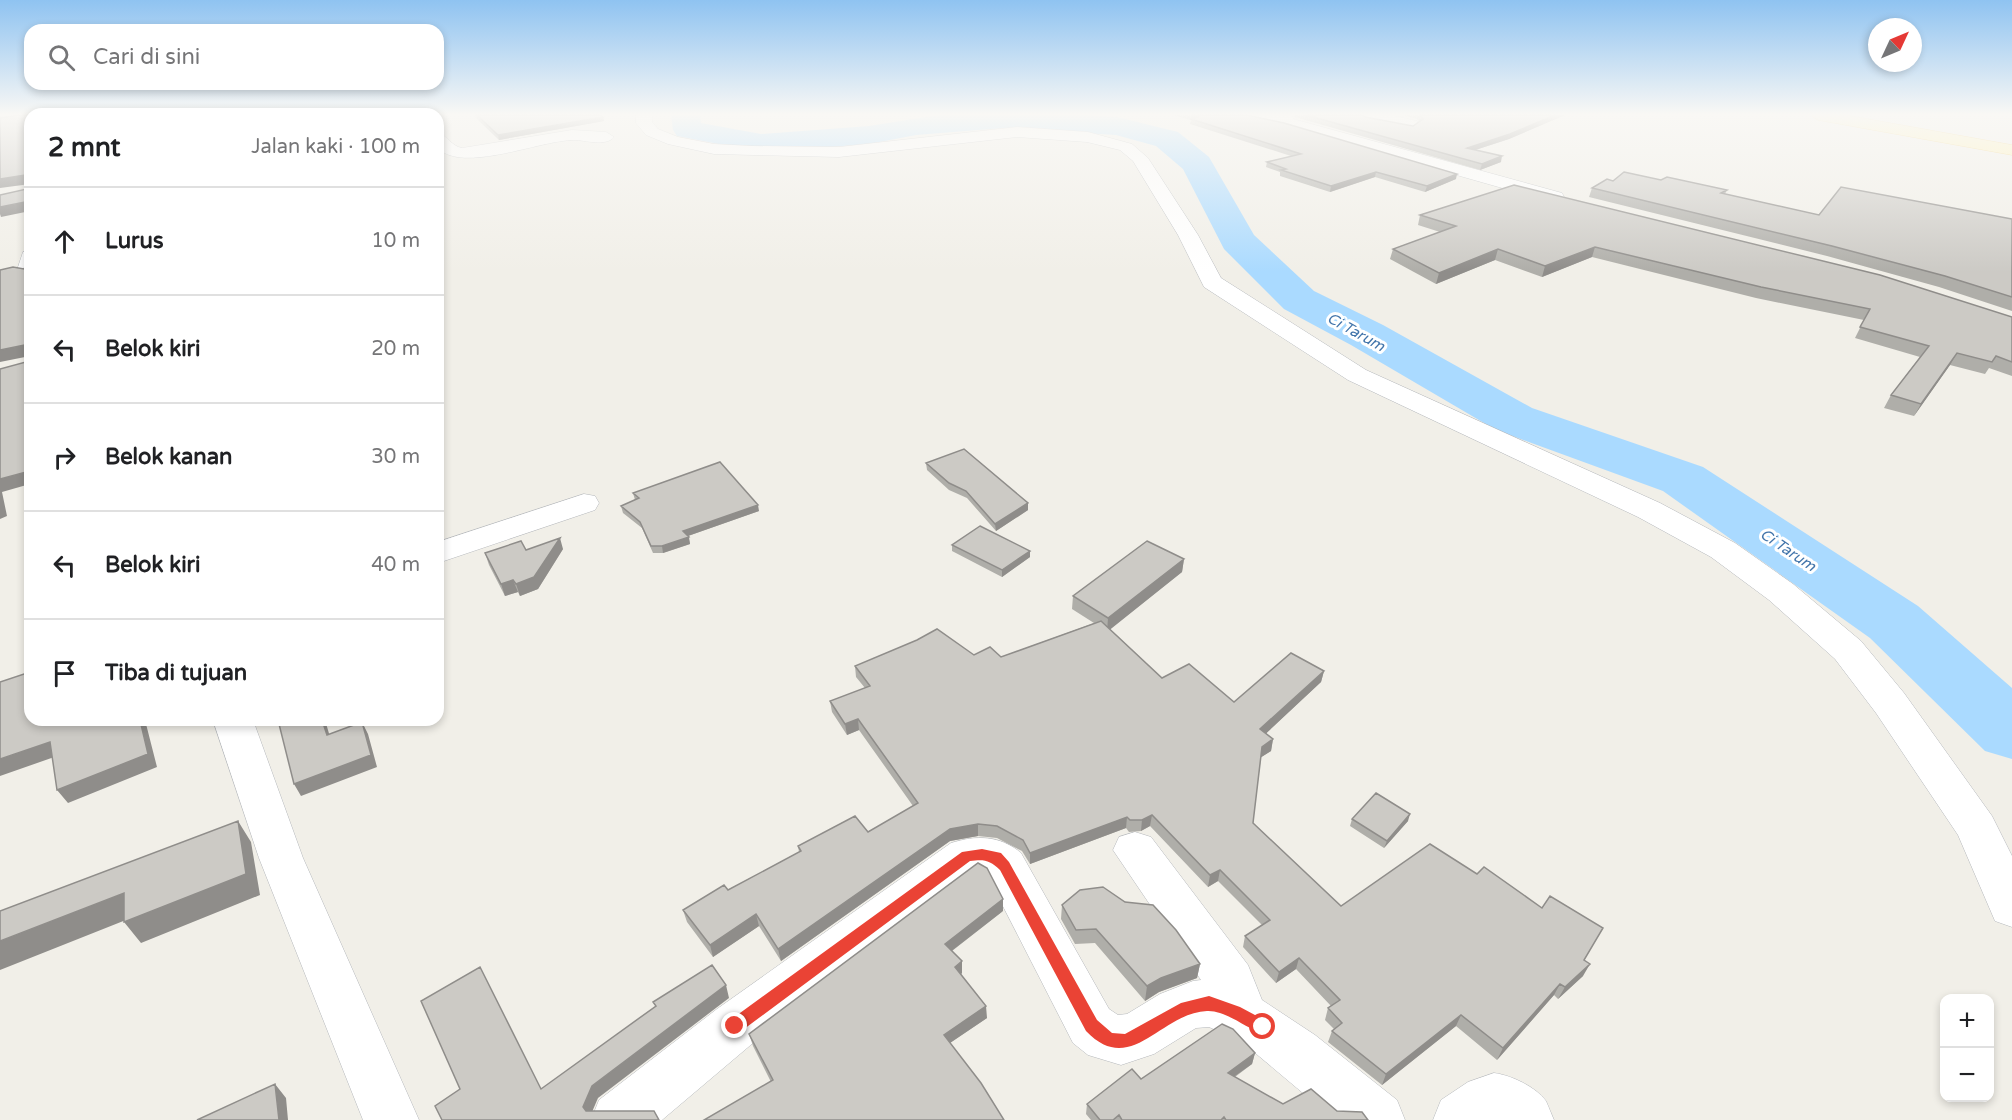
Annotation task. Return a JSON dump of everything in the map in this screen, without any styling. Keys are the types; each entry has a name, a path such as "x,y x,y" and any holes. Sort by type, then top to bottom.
{"street":[{"path":"1146,167 1188,235 1212,282 1357,375 1649,510 1723,550 1798,606 1848,650 1890,703 1977,828 2012,907"},
{"path":"1446,167 1570,201"},
{"path":"444,551 584,503"},
{"path":"235,726 281,858 391,1120"},
{"path":"1135,850 1230,981 1237,997 1235,1012"},
{"path":"619,1120 735,1026 967,856 982,854 996,857 1005,866 1091,1026 1110,1040 1126,1041 1187,1008 1209,1003 1235,1012 1263,1027 1377,1120"},
{"path":"1461,1120 1484,1102 1493,1099 1503,1101 1526,1120"}],"building":[{"path":"0,167 24,167 24,175 0,179"},
{"path":"1281,167 1434,167 1457,174 1427,186 1376,172 1331,186 1281,170 1286,169"},
{"path":"1624,172 1661,180 1667,177 1727,190 1721,193 1819,215 1841,187 2012,219 2012,297 1945,276 1832,246 1592,188 1607,179 1613,181"},
{"path":"1514,185 1880,275 2012,317 2012,362 1996,356 1992,362 1957,353 1921,404 1891,395 1929,346 1860,327 1870,309 1761,287 1595,247 1545,266 1498,249 1439,273 1393,249 1456,226 1420,215"},
{"path":"24,190 24,202 0,207 0,195"},
{"path":"13,267 24,269 24,345 0,350 0,270"},
{"path":"24,363 24,473 0,479 0,369"},
{"path":"964,449 1028,503 995,524 966,491 949,483 926,463"},
{"path":"720,462 758,505 683,531 689,537 662,546 651,546 640,522 621,506 639,498 633,493"},
{"path":"980,526 1030,551 1002,570 952,545"},
{"path":"560,538 534,577 516,584 513,580 501,584 485,553 521,541 526,550"},
{"path":"1147,541 1184,559 1108,618 1073,596"},
{"path":"1101,621 1162,678 1189,664 1234,702 1291,653 1324,671 1260,729 1273,739 1262,747 1253,823 1341,906 1430,844 1477,874 1484,867 1542,908 1550,896 1603,928 1584,960 1590,964 1565,987 1560,984 1503,1048 1461,1015 1386,1074 1332,1031 1342,1023 1328,1008 1340,1000 1299,958 1279,972 1245,936 1270,920 1220,870 1210,875 1152,815 1142,820 1130,820 1127,817 1030,853 1023,840 997,826 978,824 950,829 778,949 756,914 710,945 683,910 724,885 728,890 801,851 798,846 855,816 868,832 918,803 858,719 845,724 830,701 870,686 855,666 917,640 937,629 974,655 990,647 1001,657"},
{"path":"24,674 24,726 141,726 148,754 57,790 50,742 0,759 0,682"},
{"path":"280,726 324,726 327,735 351,726 363,726 371,755 294,784"},
{"path":"1376,793 1410,814 1387,841 1352,819"},
{"path":"238,821 246,874 124,922 124,893 0,941 0,911"},
{"path":"978,863 987,868 1003,899 945,944 962,961 955,967 986,1006 944,1035 981,1083 1004,1120 704,1120 773,1080 749,1034"},
{"path":"1103,887 1125,902 1153,905 1176,930 1200,964 1161,978 1147,986 1096,929 1076,930 1062,905 1080,890"},
{"path":"712,965 726,985 592,1086 583,1107 586,1111 654,1111 659,1120 442,1120 435,1106 460,1089 421,1001 480,967 541,1089 656,1006 653,1002"},
{"path":"1222,1024 1233,1029 1255,1053 1228,1073 1283,1104 1311,1089 1337,1111 1362,1112 1368,1120 1226,1120 1224,1117 1221,1120 1122,1120 1119,1115 1113,1120 1100,1120 1087,1104 1132,1069 1141,1079"},
{"path":"275,1084 279,1120 197,1120"}],"waterway":[{"name":"Ci Tarum","path":"1199,167 1238,241 1299,300 1367,335 1514,419 1683,479 1894,622 2012,731"}],"route":[{"path":"735,1026 967,856 982,854 996,857 1005,866 1091,1026 1100,1034 1110,1040 1126,1041 1187,1008 1209,1003 1235,1012 1263,1027"}]}
